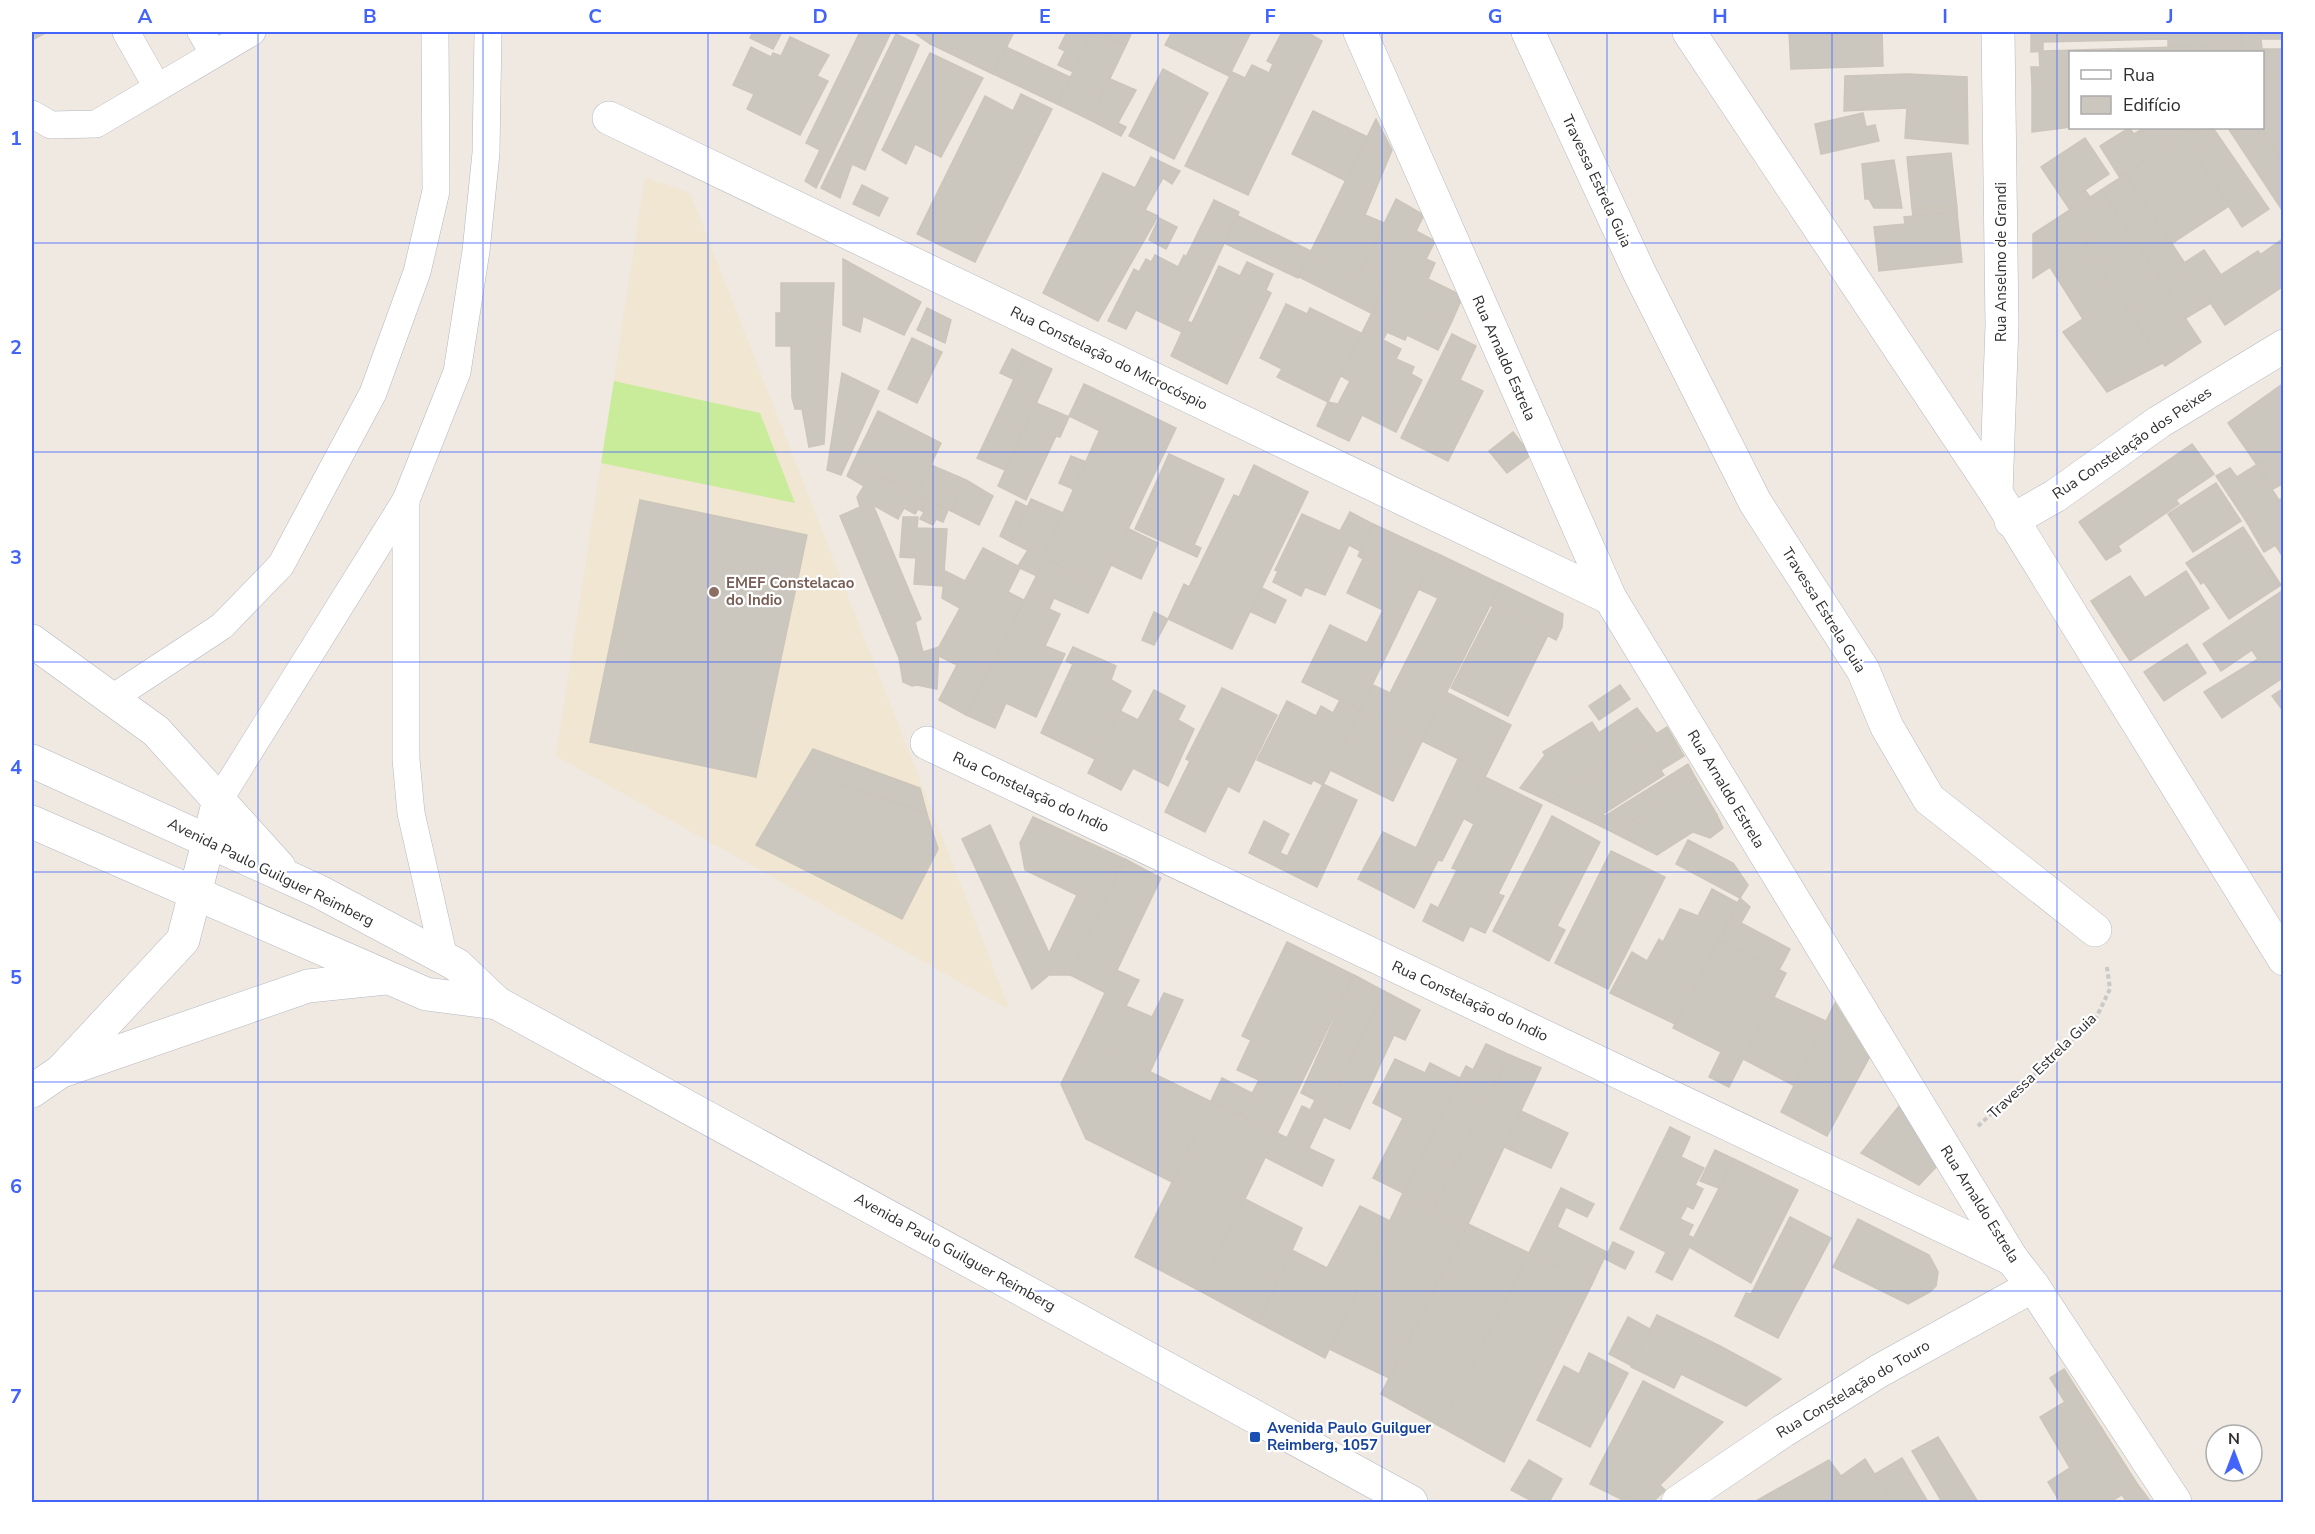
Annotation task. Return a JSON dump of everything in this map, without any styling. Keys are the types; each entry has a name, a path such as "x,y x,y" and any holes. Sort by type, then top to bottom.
{"street":[{"name":"Rua Arnaldo Estrela","path":"1360,32 1610,598 2012,1259 2033,1286 2175,1503"},
{"name":"Travessa Estrela Guia","path":"1528,32 1640,274 1755,502 1863,670 1887,727 1929,799 2095,930"},
{"path":"1689,32 2004,507 2283,959"},
{"name":"Rua Anselmo de Grandi","path":"1998,32 2004,507"},
{"name":"Rua Constelação do Microcóspio","path":"609,118 1610,598"},
{"name":"Rua Constelação dos Peixes","path":"2004,507 2055,496 2159,422 2283,346"},
{"path":"32,641 156,731 290,879"},
{"name":"Rua Constelação do Indio","path":"927,743 2012,1259"},
{"name":"Avenida Paulo Guilguer Reimberg","path":"32,761 290,879 444,958 457,965 497,1003 1412,1503"},
{"path":"32,1090 61,1071 183,940 219,801"},
{"name":"Avenida Paulo Guilguer Reimberg","path":"32,822 426,994 497,1003"},
{"path":"61,1071 308,986 389,978"},
{"name":"Rua Constelação do Touro","path":"1678,1503 1784,1431 1879,1371 2033,1286"}],"lane":[{"path":"126,32 157,87"},
{"path":"32,114 51,125 96,124 157,87 208,43 252,32"},
{"path":"219,801 406,500 457,372 476,251 486,153 488,32"},
{"path":"111,699 222,626 281,565 373,393 417,272 436,191 434,34"},
{"path":"406,500 406,759 411,813 444,958"}],"path":[{"name":"Travessa Estrela Guia","path":"1948,1153 2096,1018 2110,989 2106,959 2095,930"}],"shaded area":[{"name":"EMEF Constelacao do Indio","path":"645,177 690,193 1010,1010 556,756"}],"green space":[{"path":"614,381 760,413 795,503 601,463"}],"building":[{"path":"32,32 47,32 32,40"},
{"path":"753,32 782,32 773,49 750,38"},
{"path":"860,32 891,32 816,188 805,181 820,150 806,143"},
{"path":"913,32 936,32 930,44"},
{"path":"936,32 995,34 996,32 1014,32 993,74 930,44"},
{"path":"1067,32 1093,32 1073,72 1058,65 1065,51 1059,48"},
{"path":"1093,32 1126,45 1090,120 1057,104"},
{"path":"1093,32 1132,32 1126,45"},
{"path":"1172,32 1251,32 1229,76 1165,45"},
{"path":"1282,32 1307,32 1322,41 1248,195 1185,166 1232,72 1245,78 1252,65 1269,73 1273,64 1267,61"},
{"path":"1789,32 1882,32 1883,66 1791,69"},
{"path":"2031,32 2242,32 2242,45 2168,48 2168,39 2043,42 2043,51 2031,52"},
{"path":"2242,32 2284,32 2284,39 2261,39 2262,49 2284,49 2284,77 2264,78 2264,51 2242,51"},
{"path":"896,34 919,45 865,170 852,164 840,198 821,188"},
{"path":"790,37 829,55 817,76 828,81 800,135 747,109 754,94 733,85 751,47 771,57 773,53 781,56"},
{"path":"2242,45 2242,51 2069,51 2069,83 2032,83 2031,67 2040,67 2039,52"},
{"path":"1006,47 1070,77 1057,104 993,74"},
{"path":"930,53 983,78 941,157 915,144 906,164 882,150"},
{"path":"1163,69 1208,93 1174,159 1129,136"},
{"path":"1908,74 1967,77 1968,144 1905,138 1907,108 1844,111 1845,76"},
{"path":"2284,77 2284,163 2262,129 2264,129 2264,78"},
{"path":"1110,79 1136,90 1118,123 1126,127 1121,136 1090,120"},
{"path":"2032,83 2069,83 2069,127 2032,132"},
{"path":"1021,94 1052,109 975,262 917,234 985,96 1013,111"},
{"path":"1313,111 1368,137 1346,181 1292,154"},
{"path":"1863,113 1866,127 1875,125 1879,141 1821,154 1815,124"},
{"path":"1376,119 1392,150 1365,215 1384,223 1360,274 1311,251"},
{"path":"2127,129 2134,134 2142,129 2194,129 2120,178 2100,146"},
{"path":"2194,129 2214,129 2269,209 2242,227 2184,136"},
{"path":"2229,129 2262,129 2284,163 2284,209 2282,210"},
{"path":"2184,136 2229,206 2171,244 2126,174"},
{"path":"2085,138 2109,174 2085,190 2090,197 2070,210 2041,167"},
{"path":"1951,153 1957,208 1912,208 1907,157"},
{"path":"1151,157 1180,171 1172,184 1163,178 1145,210 1158,216 1098,321 1043,293 1103,173 1135,188"},
{"path":"1894,160 1902,208 1874,208 1869,199 1865,199 1862,164"},
{"path":"2126,174 2211,303 2186,318 2101,190"},
{"path":"862,185 888,198 879,216 853,204"},
{"path":"2101,190 2201,342 2165,366 2065,213"},
{"path":"1396,199 1424,215 1416,231 1435,241 1426,259 1435,263 1428,279 1463,296 1452,321 1360,274"},
{"path":"1214,200 1239,212 1182,332 1136,310 1126,329 1108,321 1134,269 1139,272 1146,259 1151,262 1155,255 1178,267 1184,255 1186,257"},
{"path":"1912,208 1957,208 1957,212 1913,216"},
{"path":"1957,212 1962,262 1879,271 1874,227 1905,224 1904,217"},
{"path":"2065,213 2163,363 2107,392 2063,332 2083,319 2050,267 2033,278 2033,234"},
{"path":"1238,216 1311,251 1298,278 1224,243"},
{"path":"1159,218 1177,227 1166,249 1149,240"},
{"path":"2284,238 2284,286 2282,287 2260,255"},
{"path":"2204,250 2221,275 2258,251 2282,287 2225,325 2184,263"},
{"path":"1311,251 1385,286 1371,313 1299,277"},
{"path":"843,259 921,302 904,335 863,316 860,332 843,325"},
{"path":"1247,262 1273,274 1266,290 1271,293 1227,384 1171,356 1187,321 1192,323 1219,266 1240,276"},
{"path":"781,283 834,283 824,444 809,447 802,409 795,409 792,398 791,346 776,346 776,313 781,313"},
{"path":"1385,286 1452,321 1438,350 1407,335 1405,340 1387,332 1383,340 1401,349 1396,359 1414,367 1411,374 1422,380 1396,432 1362,415 1349,441 1317,426 1328,402 1338,404 1350,381 1341,376"},
{"path":"1286,304 1307,314 1310,308 1361,333 1328,402 1277,377 1282,369 1260,358"},
{"path":"927,308 951,320 945,343 917,330"},
{"path":"1452,334 1476,346 1460,380 1483,391 1448,461 1401,438"},
{"path":"912,338 942,352 917,403 888,389"},
{"path":"1012,349 1025,356 1015,380 1000,373"},
{"path":"1025,356 1052,369 1005,470 977,458"},
{"path":"842,373 879,391 841,475 827,470"},
{"path":"2284,383 2284,448 2257,465 2228,423"},
{"path":"1084,384 1114,398 1100,431 1069,416"},
{"path":"1114,398 1176,428 1102,584 1043,558"},
{"path":"1036,403 1069,417 1060,437 1056,436 1026,500 998,486"},
{"path":"878,411 941,443 917,494 853,463"},
{"path":"1513,432 1531,455 1507,473 1489,451"},
{"path":"2192,444 2214,474 2176,500 2179,504 2118,546 2121,551 2106,560 2079,522"},
{"path":"2284,448 2284,483 2273,489 2257,465"},
{"path":"1169,454 1224,479 1194,545 1201,548 1197,557 1135,529"},
{"path":"1071,456 1086,462 1073,489 1059,483"},
{"path":"853,463 948,510 943,522 936,519 933,525 920,519 924,512 918,509 915,514 904,508 898,519 873,505 921,619 915,622 923,652 939,647 937,689 912,686 903,682 899,658 840,516 860,507 857,497 864,486 847,476"},
{"path":"931,465 966,480 951,511 917,494"},
{"path":"1254,465 1308,492 1232,649 1168,619 1184,584 1189,587 1234,495 1239,497"},
{"path":"2256,465 2279,500 2246,521 2216,476 2230,468 2237,477"},
{"path":"966,480 993,496 979,525 951,511"},
{"path":"2216,483 2241,521 2193,552 2168,514"},
{"path":"2284,497 2284,540 2264,552 2246,521"},
{"path":"1031,499 1063,513 1043,558 1011,542"},
{"path":"640,500 807,535 756,777 590,742"},
{"path":"1016,501 1028,507 1011,542 1000,536"},
{"path":"1350,512 1373,524 1360,551 1349,545 1325,595 1305,587 1301,596 1273,582 1278,571 1275,570 1302,514 1340,531"},
{"path":"903,517 918,517 917,528 947,529 943,586 914,584 916,558 900,557"},
{"path":"1373,524 1436,553 1360,710 1302,682 1330,625 1367,643 1383,610 1347,593 1363,559 1358,556"},
{"path":"2243,527 2281,585 2229,619 2204,582 2201,584 2186,563"},
{"path":"1129,529 1158,543 1141,579 1111,565"},
{"path":"2284,540 2284,558 2275,545"},
{"path":"983,548 1018,566 1028,550 1045,559 1037,576 1020,568 1008,592 1024,600 966,715 939,700 957,665 939,656 939,647 960,608 942,598 945,571 965,581"},
{"path":"1436,553 1501,584 1422,741 1360,710 1373,685 1390,693 1438,598 1418,589"},
{"path":"1045,559 1102,584 1088,613 1054,598 1049,609 1060,614 1045,646 1065,654 1036,717 1006,703 995,728 966,715"},
{"path":"2186,571 2209,608 2130,661 2091,601 2130,576 2145,598"},
{"path":"1501,584 1563,614 1562,627 1556,640 1490,605"},
{"path":"1262,588 1286,600 1275,623 1251,612"},
{"path":"2282,591 2284,677 2222,718 2204,692 2258,659 2252,650 2221,671 2203,644"},
{"path":"1493,606 1548,635 1508,716 1451,688"},
{"path":"1154,612 1168,619 1154,645 1142,640"},
{"path":"2187,644 2206,673 2164,701 2144,672"},
{"path":"1073,647 1116,666 1111,680 1131,691 1095,759 1041,733 1073,664 1066,661"},
{"path":"1620,685 1630,699 1599,720 1589,706"},
{"path":"1222,688 1277,715 1239,792 1228,786 1205,832 1165,812 1190,761 1186,759"},
{"path":"2284,688 2284,712 2272,696"},
{"path":"1154,690 1185,706 1178,720 1194,729 1168,786 1133,768 1121,790 1088,773 1120,711 1138,720"},
{"path":"1446,692 1511,725 1487,773 1422,741"},
{"path":"1340,700 1360,710 1323,785 1313,780 1311,784 1257,760 1287,701 1316,716 1321,706 1333,713"},
{"path":"1637,708 1657,734 1550,802 1520,788 1545,755 1543,752 1592,722 1599,733"},
{"path":"1360,710 1422,741 1393,801 1330,770"},
{"path":"1667,727 1684,756 1661,770 1643,742"},
{"path":"1643,742 1664,775 1603,814 1608,821 1600,826 1550,802"},
{"path":"813,749 920,788 927,814 801,769"},
{"path":"1458,759 1487,773 1442,861 1438,860 1414,908 1358,879 1383,832 1416,848"},
{"path":"1688,764 1696,779 1614,833 1600,826 1608,821 1605,816"},
{"path":"801,769 927,814 938,849 902,919 756,845"},
{"path":"1485,777 1542,805 1498,894 1504,896 1485,933 1470,926 1463,941 1423,921 1431,904 1438,908 1457,870 1452,868 1474,824 1463,818"},
{"path":"1696,779 1717,815 1693,832 1657,855 1614,833"},
{"path":"1323,784 1357,800 1317,887 1281,869"},
{"path":"1717,815 1723,828 1710,838 1693,832"},
{"path":"1552,816 1600,842 1557,926 1565,930 1549,961 1493,931"},
{"path":"1033,817 1125,859 1070,975 1049,975 1032,989 962,839 990,825 1049,953 1077,895 1025,870 1020,843"},
{"path":"1264,821 1289,834 1280,853 1287,856 1281,869 1249,853"},
{"path":"1688,840 1733,863 1748,885 1740,898 1676,864"},
{"path":"1611,851 1665,877 1608,989 1555,963"},
{"path":"1125,859 1161,878 1106,993 1070,975"},
{"path":"1712,889 1738,903 1675,1024 1610,993 1632,952 1647,961 1659,939 1663,942 1680,909 1698,916"},
{"path":"1740,898 1750,907 1741,923 1790,949 1779,970 1719,940"},
{"path":"1719,940 1786,973 1729,1087 1709,1077 1721,1052 1673,1028"},
{"path":"1287,942 1354,975 1277,1133 1241,1115 1259,1080 1237,1070 1251,1040 1242,1036"},
{"path":"1116,970 1139,980 1126,1006 1152,1017 1164,993 1183,1000 1150,1072 1083,1039"},
{"path":"1354,975 1384,991 1309,1148 1287,1138 1302,1106 1310,1110 1315,1100 1301,1093"},
{"path":"1384,991 1420,1010 1405,1040 1394,1035 1350,1129 1324,1117"},
{"path":"1773,997 1826,1021 1795,1086 1743,1059"},
{"path":"1835,1003 1869,1058 1827,1136 1781,1112"},
{"path":"1083,1039 1212,1102 1172,1182 1086,1139 1061,1084"},
{"path":"1486,1044 1510,1055 1434,1208 1403,1193 1466,1066 1473,1070"},
{"path":"1510,1055 1541,1068 1468,1224 1434,1208"},
{"path":"1395,1059 1425,1073 1430,1063 1460,1078 1403,1193 1373,1178 1403,1118 1373,1103"},
{"path":"1222,1078 1252,1093 1241,1115 1211,1101"},
{"path":"1212,1102 1277,1133 1200,1291 1135,1257"},
{"path":"1900,1105 1940,1163 1919,1185 1861,1153"},
{"path":"1521,1111 1568,1133 1551,1168 1504,1147"},
{"path":"1670,1127 1690,1137 1681,1157 1704,1168 1695,1185 1703,1189 1693,1209 1687,1206 1680,1219 1693,1225 1688,1235 1694,1238 1672,1280 1656,1272 1666,1252 1620,1229"},
{"path":"1277,1133 1334,1160 1322,1186 1265,1157"},
{"path":"1715,1150 1734,1159 1719,1188 1700,1181"},
{"path":"1734,1159 1798,1190 1751,1283 1689,1247"},
{"path":"1561,1188 1594,1204 1587,1217 1566,1207 1557,1227 1607,1252 1592,1284 1529,1253"},
{"path":"1403,1193 1468,1224 1389,1378 1329,1349"},
{"path":"1245,1199 1302,1228 1259,1323 1200,1291"},
{"path":"1360,1206 1390,1221 1325,1358 1259,1323 1292,1250 1327,1268"},
{"path":"1790,1217 1831,1238 1778,1338 1735,1316 1746,1293 1751,1294"},
{"path":"1858,1219 1929,1255 1938,1272 1936,1286 1930,1292 1908,1304 1833,1267"},
{"path":"1468,1224 1529,1253 1441,1427 1381,1394"},
{"path":"1613,1242 1634,1252 1625,1269 1605,1259"},
{"path":"1529,1253 1592,1284 1504,1462 1441,1427"},
{"path":"1657,1315 1781,1379 1746,1406 1681,1374 1674,1388 1631,1367"},
{"path":"1628,1317 1650,1329 1632,1366 1609,1354"},
{"path":"1589,1353 1628,1373 1590,1447 1537,1420 1564,1366 1579,1374"},
{"path":"2064,1369 2138,1485 2110,1502 2060,1502 2048,1482 2070,1468 2040,1417 2065,1402 2050,1378"},
{"path":"1643,1381 1723,1422 1660,1485 1665,1490 1653,1502 1627,1502 1590,1484"},
{"path":"1938,1437 1978,1502 1942,1502 1912,1451"},
{"path":"1902,1458 1928,1502 1892,1502 1875,1474"},
{"path":"1865,1459 1892,1502 1775,1502 1770,1493 1829,1460 1841,1476"},
{"path":"1529,1460 1562,1479 1549,1502 1534,1502 1511,1490"},
{"path":"2138,1485 2151,1502 2127,1502 2122,1495"},
{"path":"1770,1493 1775,1502 1754,1502"}],"place":[{"name":"EMEF Constelacao do Indio","path":"714,592"},
{"name":"Avenida Paulo Guilguer Reimberg, 1057","path":"1255,1437"}]}
